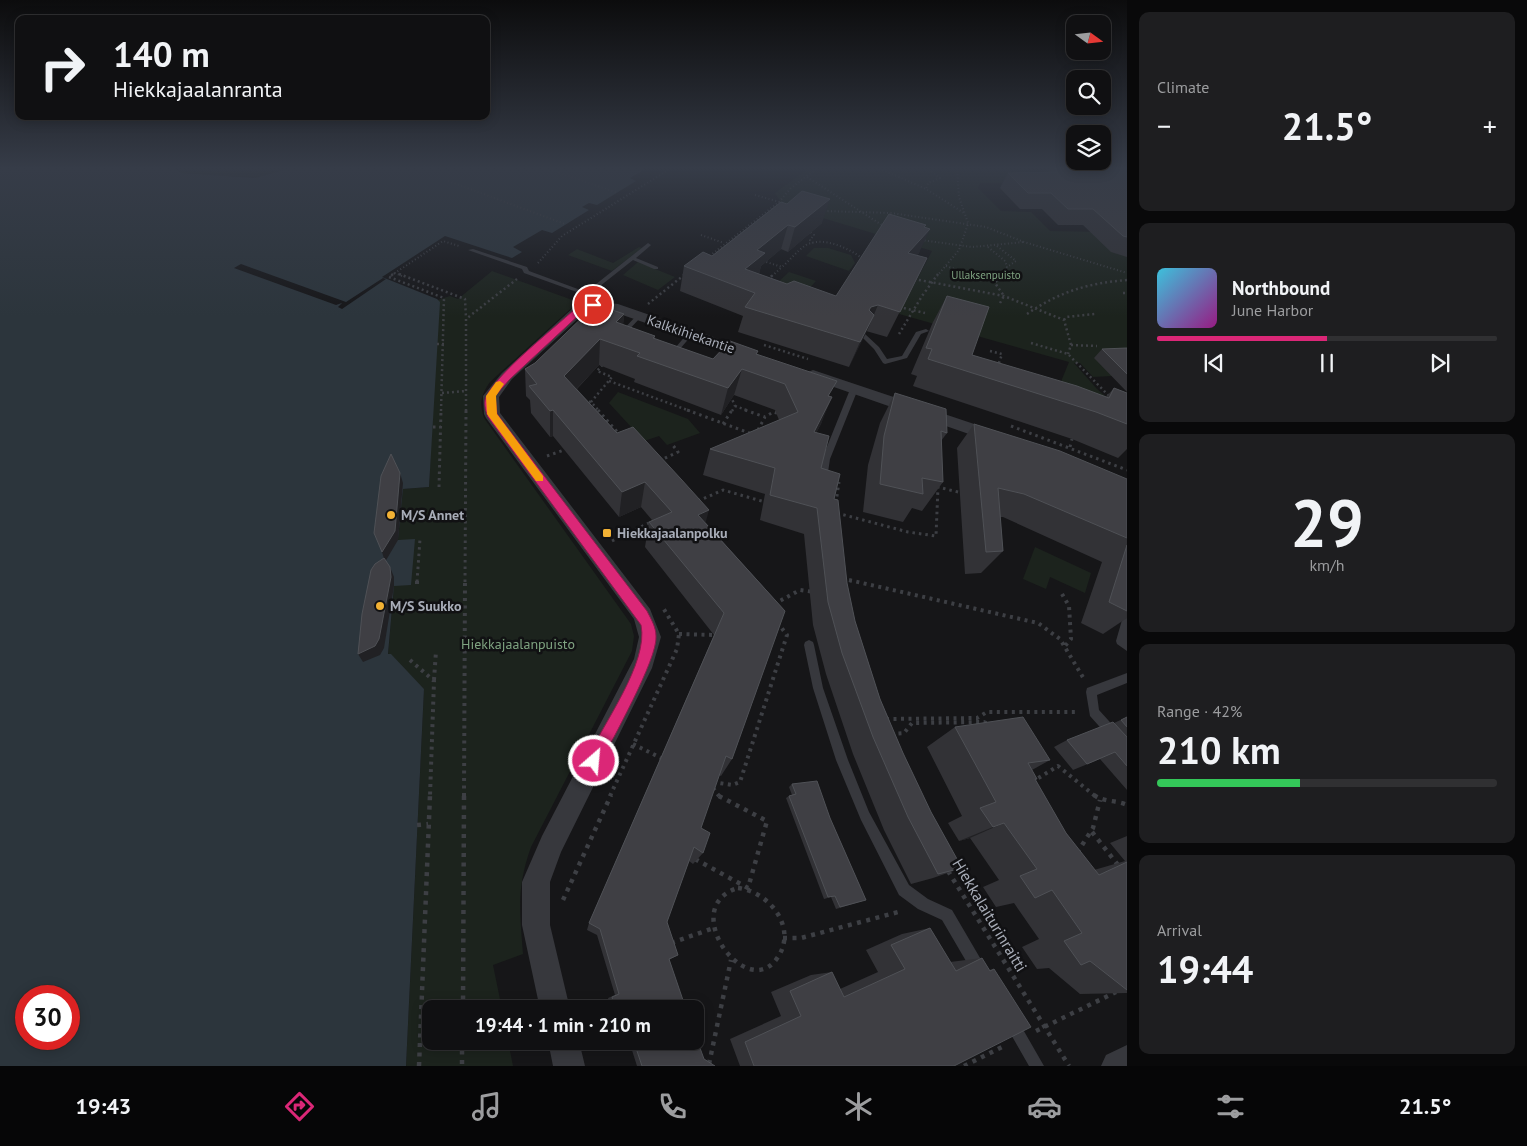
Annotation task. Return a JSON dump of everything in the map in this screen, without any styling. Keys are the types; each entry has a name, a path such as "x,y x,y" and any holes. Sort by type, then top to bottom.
{"street":[{"name":"Kalkkihiekantie","path":"590,299 608,306 642,311 690,334 763,358"},
{"path":"553,1000 536,925 536,882 552,845 644,661 650,637 643,614 492,414 490,402 491,396 507,376 590,299"},
{"path":"800,371 1010,442"},
{"path":"565,1050 569,1066"},
{"path":"1118,1066 1127,1061"}],"lane":[{"path":"471,250 525,268 526,272 590,299 648,245"},
{"path":"632,258 656,268"},
{"path":"619,337 642,311"},
{"path":"864,335 877,348 885,362 904,357 918,333 926,331"},
{"path":"669,359 690,334"},
{"path":"821,489 826,459 854,389"},
{"path":"1127,620 1121,641 1127,646"},
{"path":"808,645 818,688 865,816 904,890 923,904 947,916 986,981"},
{"path":"1127,678 1091,692 1094,712 1127,749"},
{"path":"1006,1014 1038,1066"}],"path":[{"path":"545,217 565,224"},
{"path":"466,319 542,260 562,236 593,217"},
{"path":"706,258 760,217"},
{"path":"866,217 890,231"},
{"path":"922,217 986,227 1024,242 1127,273"},
{"path":"909,316 931,284 958,254 968,224 965,217"},
{"path":"805,229 814,234 810,240 813,243"},
{"path":"701,235 725,244"},
{"path":"918,239 960,248 988,247 1024,242"},
{"path":"444,298 389,277 443,241 471,250"},
{"path":"764,283 808,244 813,243 842,248 854,252 867,262"},
{"path":"842,248 846,245"},
{"path":"721,246 730,249"},
{"path":"997,246 1016,261 1007,267 995,284 1004,296"},
{"path":"988,247 1005,261 1007,267"},
{"path":"788,251 797,254"},
{"path":"414,256 418,257"},
{"path":"756,258 782,268"},
{"path":"946,266 967,273"},
{"path":"642,311 692,270"},
{"path":"395,273 465,299 462,1000"},
{"path":"912,279 1004,296 1064,320"},
{"path":"1121,280 1127,285"},
{"path":"1027,314 1072,287 1127,280"},
{"path":"444,298 450,293"},
{"path":"1000,303 1004,296"},
{"path":"439,486 444,298"},
{"path":"898,307 925,312"},
{"path":"1064,320 1066,317 1078,314 1096,314"},
{"path":"1064,320 1071,345 1068,354"},
{"path":"438,344 444,344"},
{"path":"1031,344 1068,354 1113,399"},
{"path":"1071,345 1097,346"},
{"path":"990,351 1002,354 997,370"},
{"path":"591,402 612,377 595,371 606,361"},
{"path":"609,381 755,435 765,417 774,412 777,413"},
{"path":"442,393 466,391"},
{"path":"664,402 669,395"},
{"path":"723,424 735,406 732,399"},
{"path":"578,400 591,402 624,440"},
{"path":"735,406 765,417"},
{"path":"433,427 441,426"},
{"path":"605,428 612,426"},
{"path":"1070,447 1072,439"},
{"path":"657,467 658,462 678,452 672,444"},
{"path":"542,449 553,464"},
{"path":"547,456 564,450"},
{"path":"836,522 840,476"},
{"path":"836,513 908,532 936,536 938,482"},
{"path":"938,487 970,495"},
{"path":"692,503 723,490 770,503"},
{"path":"929,494 938,496"},
{"path":"606,533 612,541 656,520 649,515"},
{"path":"648,524 655,532"},
{"path":"417,584 420,539"},
{"path":"841,586 839,578 1038,623 1060,639 1091,692"},
{"path":"773,604 800,590 817,592"},
{"path":"1062,594 1069,606 1071,639 1065,646"},
{"path":"769,600 773,604 774,611"},
{"path":"748,888 767,821 718,796 708,782 732,785 740,782 787,635 774,617"},
{"path":"711,630 715,636"},
{"path":"679,634 715,636"},
{"path":"712,642 715,636"},
{"path":"419,1066 436,651"},
{"path":"410,660 434,681"},
{"path":"877,719 977,718 987,712 1094,712"},
{"path":"882,734 904,733 912,723 984,722 997,728"},
{"path":"634,744 667,761"},
{"path":"1028,775 1030,784 1058,766 1100,800 1115,800 1127,805"},
{"path":"1069,848 1073,856 1092,832 1099,817 1100,800"},
{"path":"417,825 428,824"},
{"path":"1092,832 1122,871"},
{"path":"695,859 761,894 775,908 782,923 783,938 780,953 765,968 748,969 731,960 719,944 714,928 713,916 722,897 732,889 748,888"},
{"name":"Hiekkalaiturinraitti","path":"945,866 1068,1066"},
{"path":"783,938 801,938 923,904"},
{"path":"663,945 714,928"},
{"path":"708,1065 731,960"},
{"path":"964,1066 1119,990"},
{"path":"462,1050 462,1066"}],"green space":[{"name":"Ullaksenpuisto","path":"819,217 1036,217 1050,231 1105,232 1127,248 1127,357 1095,358 1112,376 1093,377 1080,363 1074,363 1097,389 1110,400 1060,384 1069,362 899,314 932,251"},
{"path":"639,247 642,248 612,271 568,255 577,249 613,263"},
{"path":"814,248 828,248 851,255 855,263 849,271 806,256"},
{"path":"638,262 675,277 658,290 623,275"},
{"name":"Hiekkajaalanpuisto","path":"492,271 578,302 490,382 481,403 484,418 631,624 634,636 632,651 531,847 523,875 520,900 523,954 493,965 500,1000 422,1000 422,1050 510,1050 513,1066 406,1066 424,689 388,655 394,586 415,540 398,540 403,489 429,487 438,300 450,296 458,299"},
{"path":"789,272 816,281 807,291 776,284"},
{"path":"618,392 688,419 700,433 667,445 659,436 644,441 609,403"},
{"path":"1035,547 1091,573 1085,593 1050,577 1046,589 1023,579"}],"shaded area":[{"path":"0,217 578,217 552,233 542,230 513,247 522,252 512,258 445,236 382,277 437,299 440,302 429,487 403,489 398,540 415,539 411,585 394,586 388,654 391,654 424,689 406,1066 0,1066"}],"pier":[{"path":"241,264 346,302 383,278 386,279 342,309 338,307 342,303 336,305 234,268"}],"building":[{"path":"762,217 808,217 795,227 788,225 757,250 765,253 745,269 787,284 794,281 836,296 887,217 898,217 926,225 924,227 930,229 908,253 927,258 900,312 878,305 871,307 869,310 874,315 860,342 745,307 755,293 684,266 703,252 712,256"},
{"path":"1102,217 1127,217 1127,237 1123,236"},
{"path":"947,296 989,307 972,355 1077,386 1109,398 1114,388 1127,393 1127,424 1096,412 928,359 932,349 926,348"},
{"path":"601,306 624,314 616,322 655,336 653,338 713,359 730,341 758,351 756,354 837,381 828,396 832,397 814,432 829,436 821,468 840,474 834,499 838,500 847,583 855,621 880,699 903,753 931,812 962,868 938,874 908,817 873,737 842,653 828,602 817,508 770,495 775,468 710,449 798,412 785,384 742,369 728,388 637,356 640,353 600,339 564,376 617,433 633,427 709,510 698,515 785,611 732,759 726,756 701,828 710,833 703,853 694,847 667,922 678,955 669,959 683,1000 613,1000 612,997 619,994 600,929 589,923 724,613 649,522 672,512 645,482 622,492 553,410 550,411 529,386 537,384 525,369 535,363 593,307 599,309"},
{"path":"1127,348 1127,374 1102,349"},
{"path":"895,393 946,409 947,433 941,431 943,482 922,478 923,494 880,484 884,436"},
{"path":"974,424 1060,451 1127,479 1127,538 1024,494 998,488 1003,551 986,552"},
{"name":"M/S Annet","path":"391,454 400,473 395,531 382,552 374,533 381,476"},
{"path":"1127,545 1127,611 1109,602"},
{"name":"M/S Suukko","path":"384,558 390,567 391,577 379,639 375,646 358,654 362,614 371,570 375,564"},
{"path":"1023,717 1050,760 1028,763 1066,833 1099,875 1127,862 1127,990 1090,961 1081,965 1064,941 1082,933 1052,890 1035,898 1020,876 1037,869 1004,823 993,827 980,808 996,802 955,727"},
{"path":"1127,717 1127,727 1121,720"},
{"path":"1113,722 1127,737 1127,766 1115,752 1087,764 1067,740"},
{"path":"817,781 830,818 866,900 840,907 835,896 828,897 789,796 796,794 792,784"},
{"path":"930,928 956,971 982,958 990,971 994,969 1031,1027 954,1066 754,1066 745,1042 801,1016 790,991 832,972 844,997 905,969 891,945"},
{"path":"637,1050 701,1050 704,1059 715,1066 642,1066"}],"slow traffic":[{"path":"500,384 491,396 492,414 539,479"}],"place":[{"name":"M/S Annet","path":"391,515"},
{"name":"Hiekkajaalanpolku","path":"607,533"},
{"name":"M/S Suukko","path":"380,606"}],"route":[{"path":"593,305 578,311 507,376 491,396 490,402 492,414 579,532 643,614 647,625 650,637 649,648 644,661 594,761"}]}
